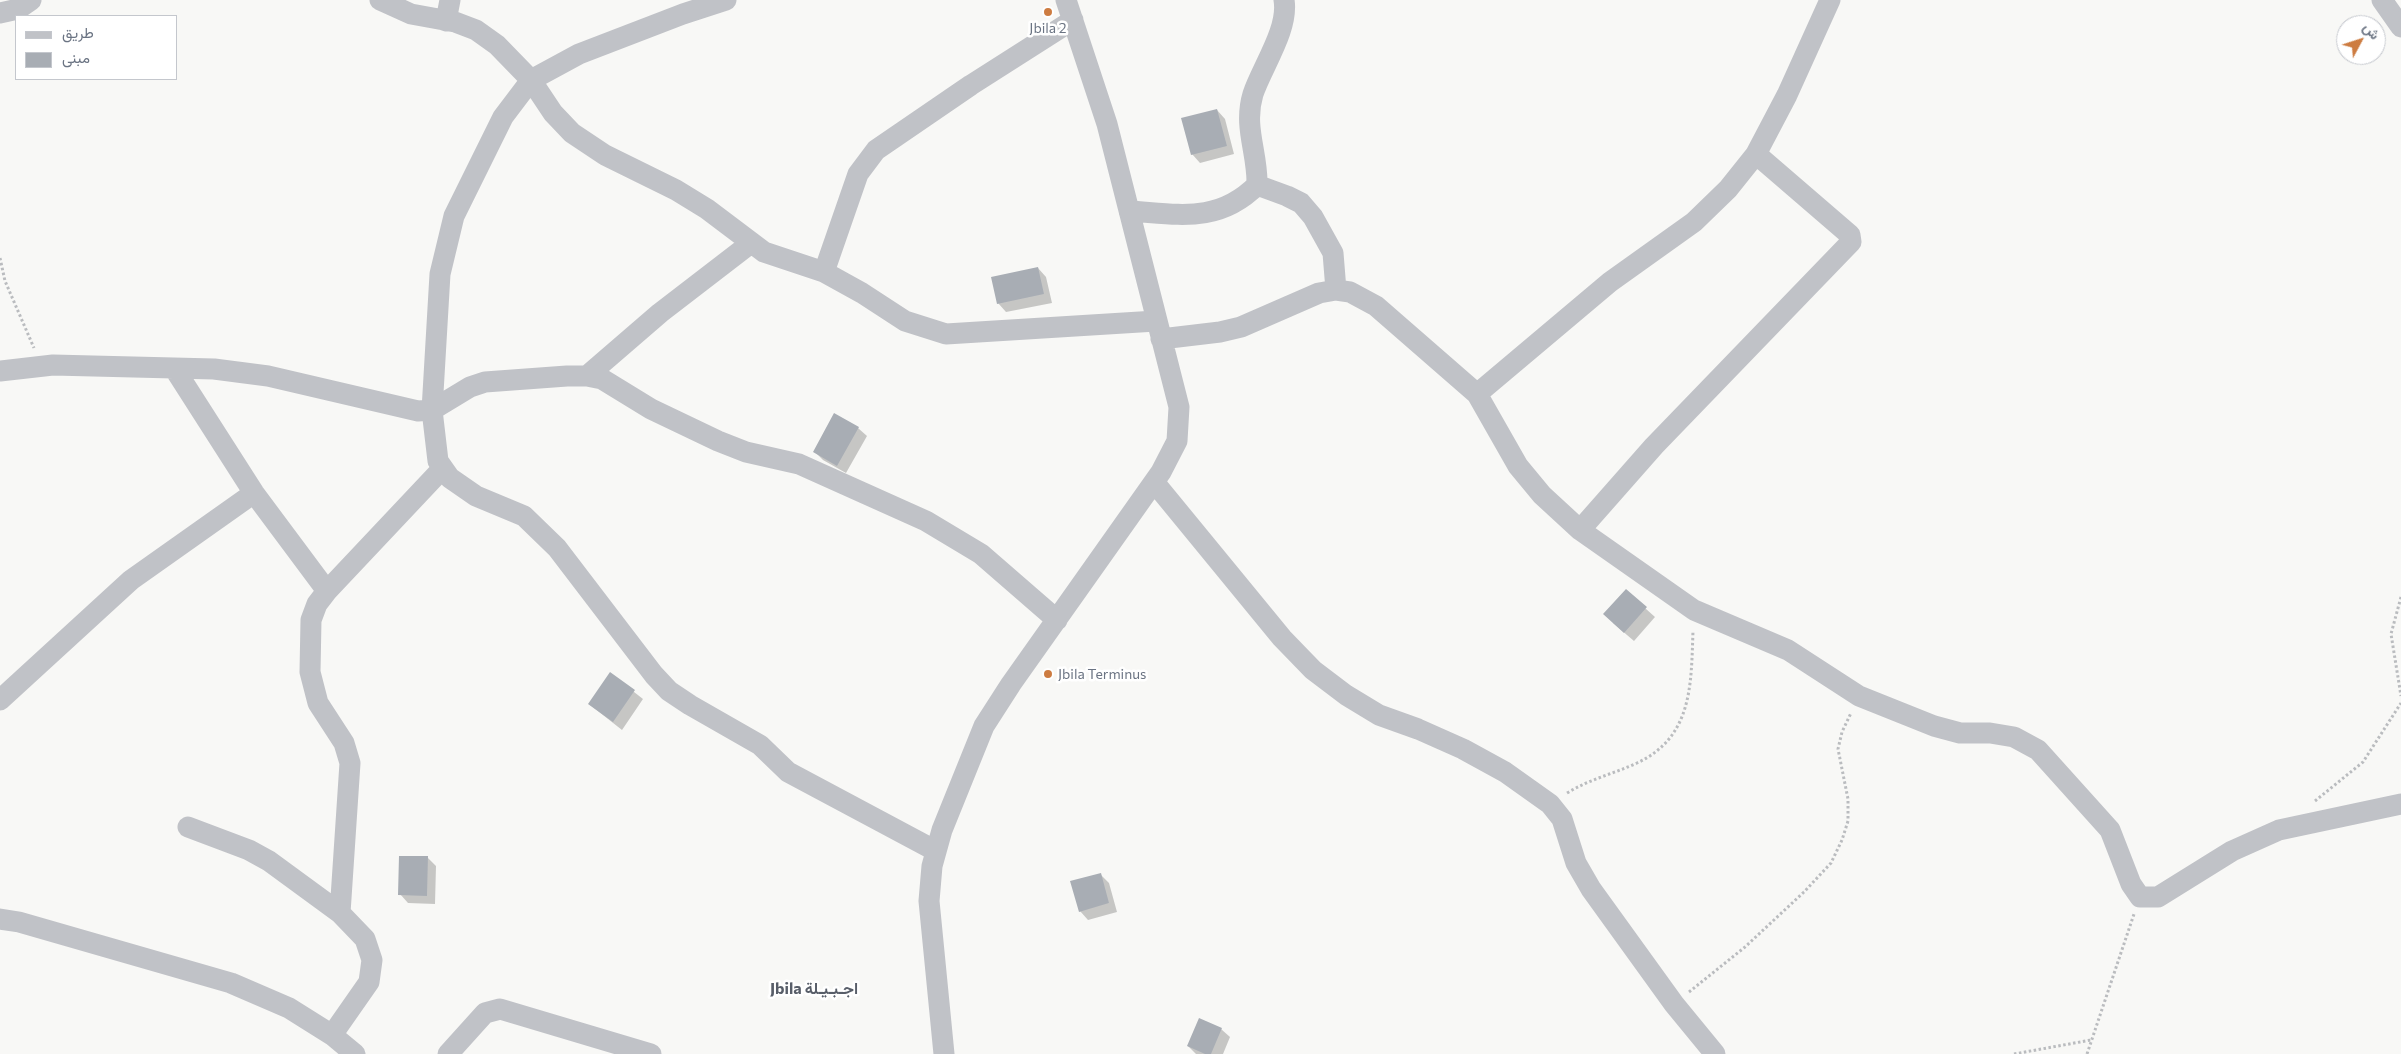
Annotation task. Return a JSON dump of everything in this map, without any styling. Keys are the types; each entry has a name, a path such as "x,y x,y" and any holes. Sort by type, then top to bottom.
{"street":[{"path":"0,13 18,9 31,0"},
{"path":"380,0 411,14 446,21 476,30 497,45 531,80 553,113 572,134 605,155 700,204 764,252 824,272 862,293 905,321 946,334 1158,330 1220,332 1241,327 1319,292 1336,290 1350,292 1376,306 1477,394 1518,466 1542,495 1580,530 1694,610 1788,650 1859,696 1934,726 1960,733 1990,733 2014,736 2038,750 2110,830 2131,884 2140,897 2158,897 2232,851 2279,830 2401,804"},
{"path":"446,21 450,0"},
{"path":"726,0 682,14 579,54 531,80 504,117 454,216 440,274 432,410 438,461 442,470 450,478 476,496 524,516 540,529 557,548 668,691 760,745 788,772 936,851"},
{"path":"1257,185 1248,125 1253,95 1281,27 1284,0"},
{"path":"1477,394 1610,282 1694,222 1728,189 1756,154 1830,0"},
{"path":"2382,0 2401,28"},
{"path":"824,272 858,174 876,150 971,85 1070,10 1107,124 1179,407 1177,441 1154,482 1011,684 984,726 942,830 932,866 929,901 944,1054"},
{"path":"1580,530 1654,446 1851,242 1850,235 1756,154"},
{"path":"1129,211 1199,215 1220,209 1251,191 1257,185"},
{"path":"1257,185 1288,196 1301,204 1313,217 1333,253 1336,290"},
{"path":"587,376 660,313 751,243"},
{"path":"0,371 41,366 214,369 268,376 418,411 432,410 470,387 485,382 587,376 602,379 651,409 718,441 746,452 799,464 926,521 981,554 1057,620"},
{"path":"174,368 254,493 327,591"},
{"path":"340,913 350,763 344,743 318,703 310,672 311,620 317,604 327,591 442,470"},
{"path":"1154,482 1282,638 1313,670 1346,695 1379,715 1418,729 1462,749 1505,772 1550,804 1562,819 1576,863 1591,889 1674,1004 1715,1054"},
{"path":"0,700 131,580 254,493"},
{"path":"188,826 249,850 269,861 340,913 365,940 372,960 369,982 332,1035"},
{"path":"0,919 19,922 231,983 289,1008 332,1035 355,1054"},
{"path":"448,1054 485,1013 500,1009 651,1054"}],"path":[{"path":"0,258 5,281 41,366"},
{"path":"2401,597 2391,634 2401,696"},
{"path":"1550,804 1586,782 1639,762 1663,747 1673,737 1680,724 1688,698 1694,610"},
{"path":"1674,1004 1745,947 1804,892 1830,863 1842,840 1848,821 1848,799 1838,749 1842,732 1859,696"},
{"path":"2309,805 2363,762 2401,703"},
{"path":"2087,1054 2140,897"},
{"path":"2014,1054 2091,1040"}],"building":[{"path":"1217,109 1227,146 1191,155 1181,118"},
{"path":"1038,267 1044,294 997,304 991,277"},
{"path":"834,413 859,427 837,466 813,452"},
{"path":"1626,589 1647,607 1624,633 1603,614"},
{"path":"610,672 635,690 613,722 588,704"},
{"path":"399,856 428,856 427,896 398,895"},
{"path":"1101,873 1109,903 1079,912 1070,881"},
{"path":"1199,1018 1222,1028 1211,1054 1205,1054 1187,1046"}],"place":[{"name":"Jbila 2","path":"1048,12"},
{"name":"Jbila Terminus","path":"1048,674"}],"district":[{"name":"Jbila اجـبـيـلة","path":"814,989"}]}
